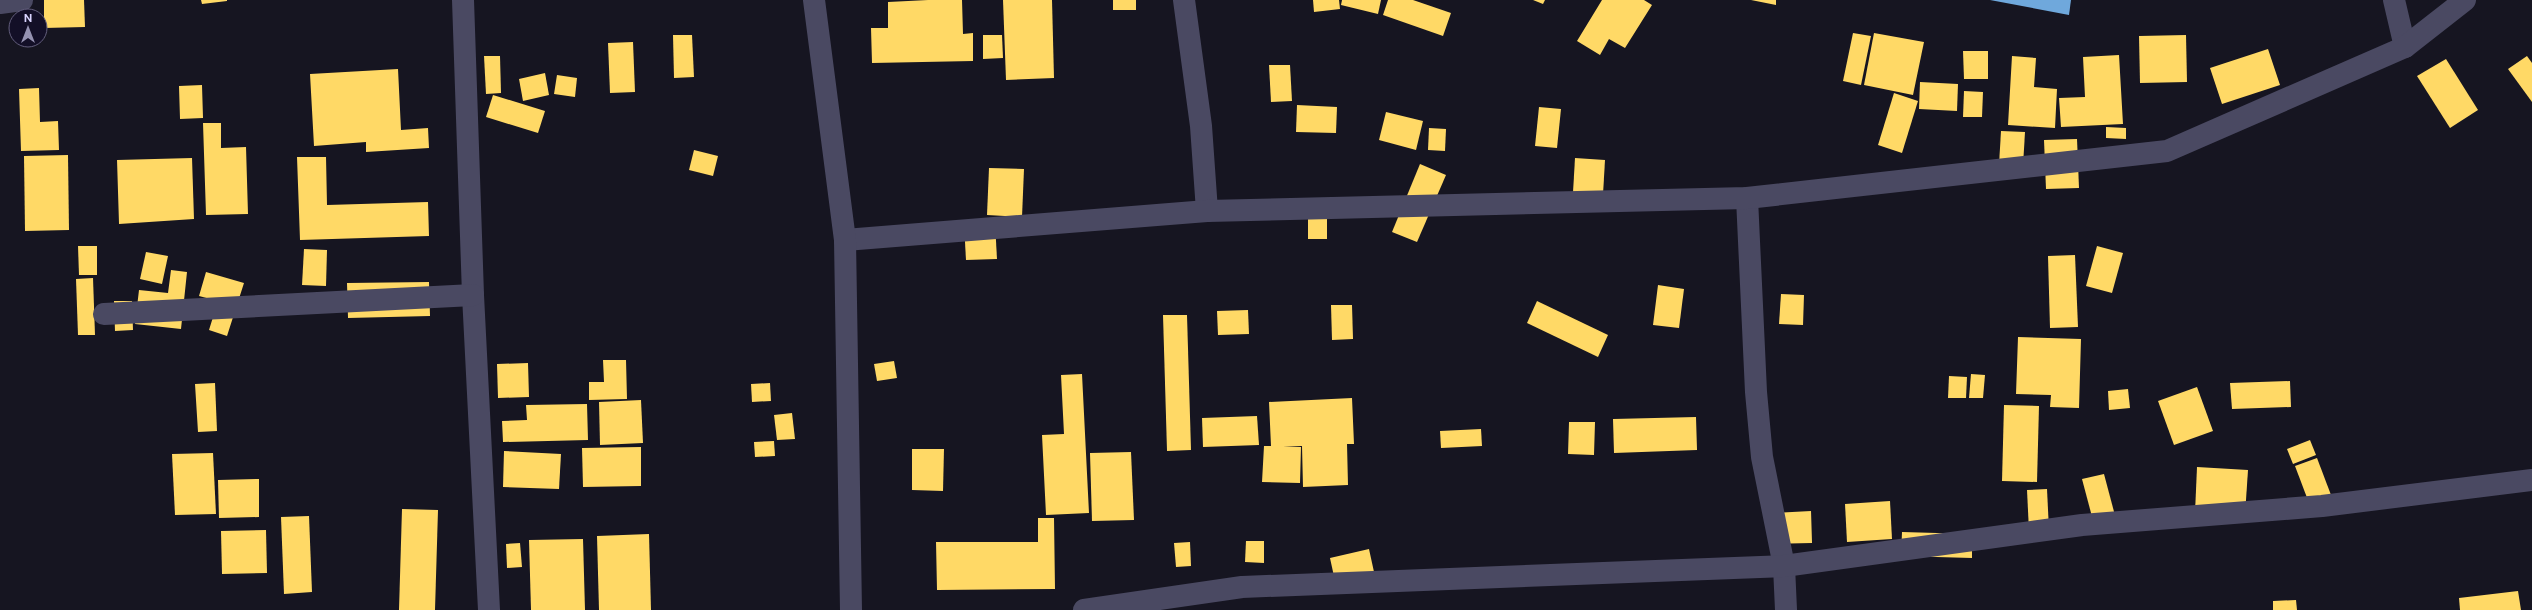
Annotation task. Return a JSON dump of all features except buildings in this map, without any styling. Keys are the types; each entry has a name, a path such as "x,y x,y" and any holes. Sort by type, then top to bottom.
{"street":[{"path":"0,3 22,0"},
{"path":"463,0 472,295 488,610"},
{"path":"814,0 845,240 851,610"},
{"path":"1184,0 1202,126 1207,211"},
{"path":"2394,0 2404,47"},
{"path":"845,240 1207,211 1747,198 2167,151 2404,47 2465,0"},
{"path":"1747,198 1756,392 1762,457 1784,566 1786,610"},
{"path":"104,314 472,295"},
{"path":"1084,610 1242,587 1784,566 2082,525 2322,506 2532,480"}]}
